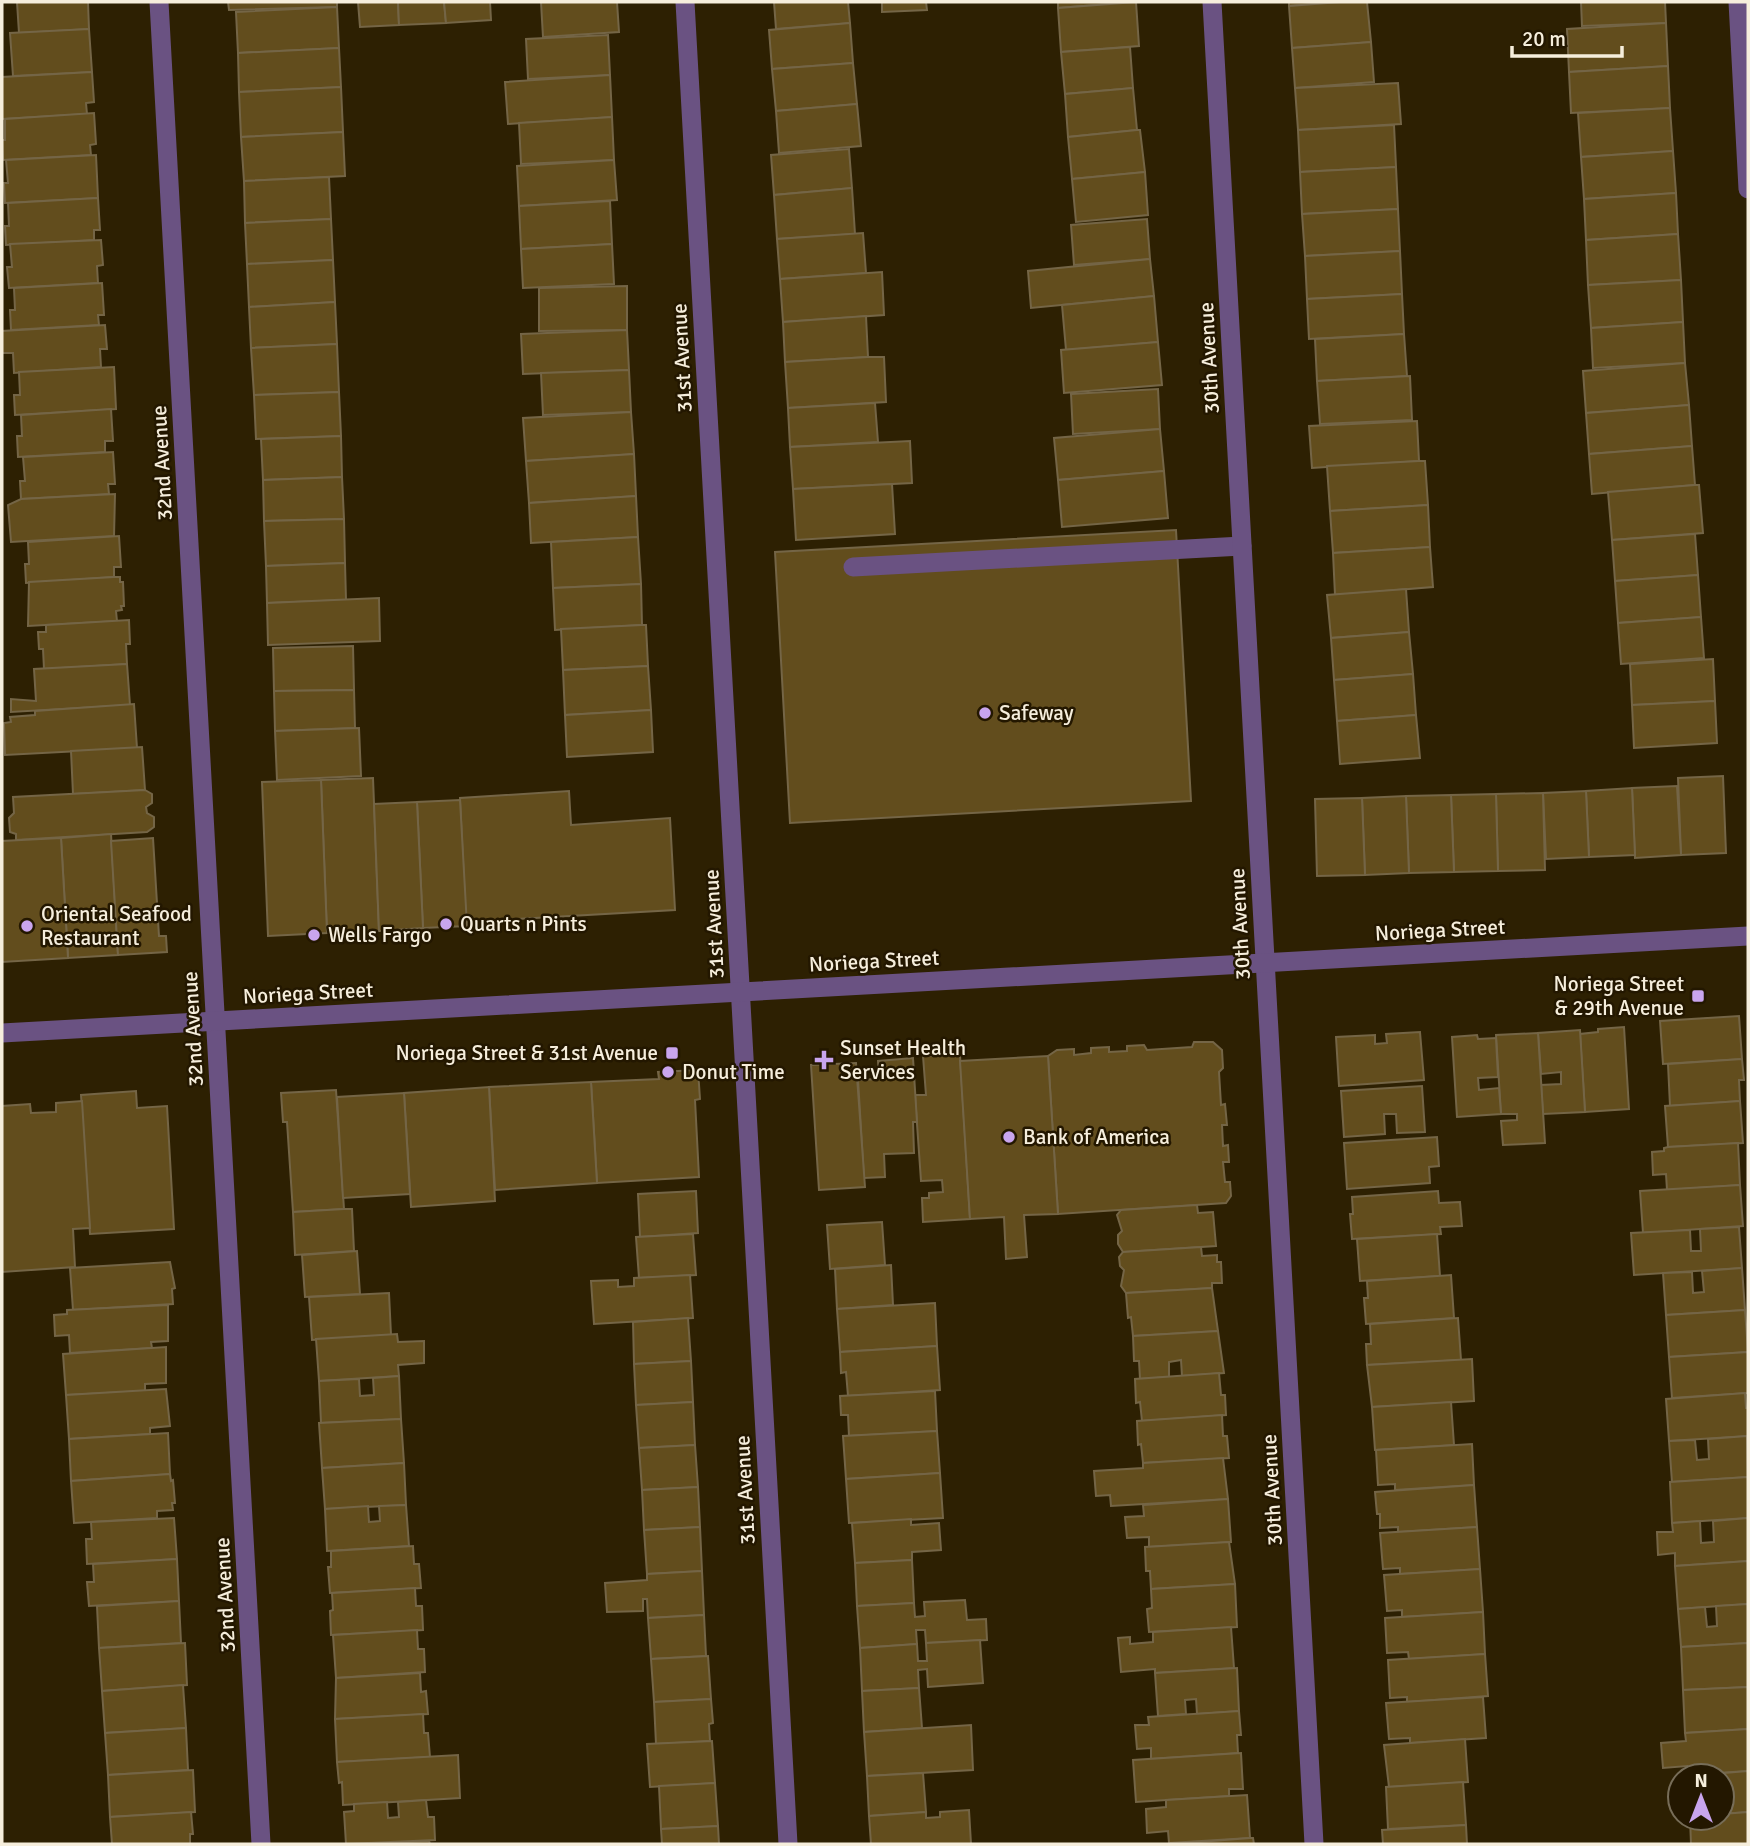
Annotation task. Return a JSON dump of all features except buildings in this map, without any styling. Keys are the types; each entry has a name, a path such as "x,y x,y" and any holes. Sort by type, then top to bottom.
{"street":[{"name":"32nd Avenue","path":"159,2 261,1844"},
{"name":"31st Avenue","path":"685,2 788,1844"},
{"name":"30th Avenue","path":"1212,2 1314,1844"},
{"path":"1738,2 1748,189"},
{"path":"853,568 1242,546"},
{"name":"Noriega Street","path":"2,1032 1748,936"}],"place":[{"name":"Safeway","path":"985,713"},
{"name":"Quarts n Pints","path":"446,924"},
{"name":"Oriental Seafood Restaurant","path":"27,926"},
{"name":"Wells Fargo","path":"314,935"},
{"name":"Noriega Street & 29th Avenue","path":"1698,996"},
{"name":"Noriega Street & 31st Avenue","path":"672,1053"},
{"name":"Sunset Health Services","path":"824,1060"},
{"name":"Donut Time","path":"668,1072"},
{"name":"Bank of America","path":"1009,1137"}]}
